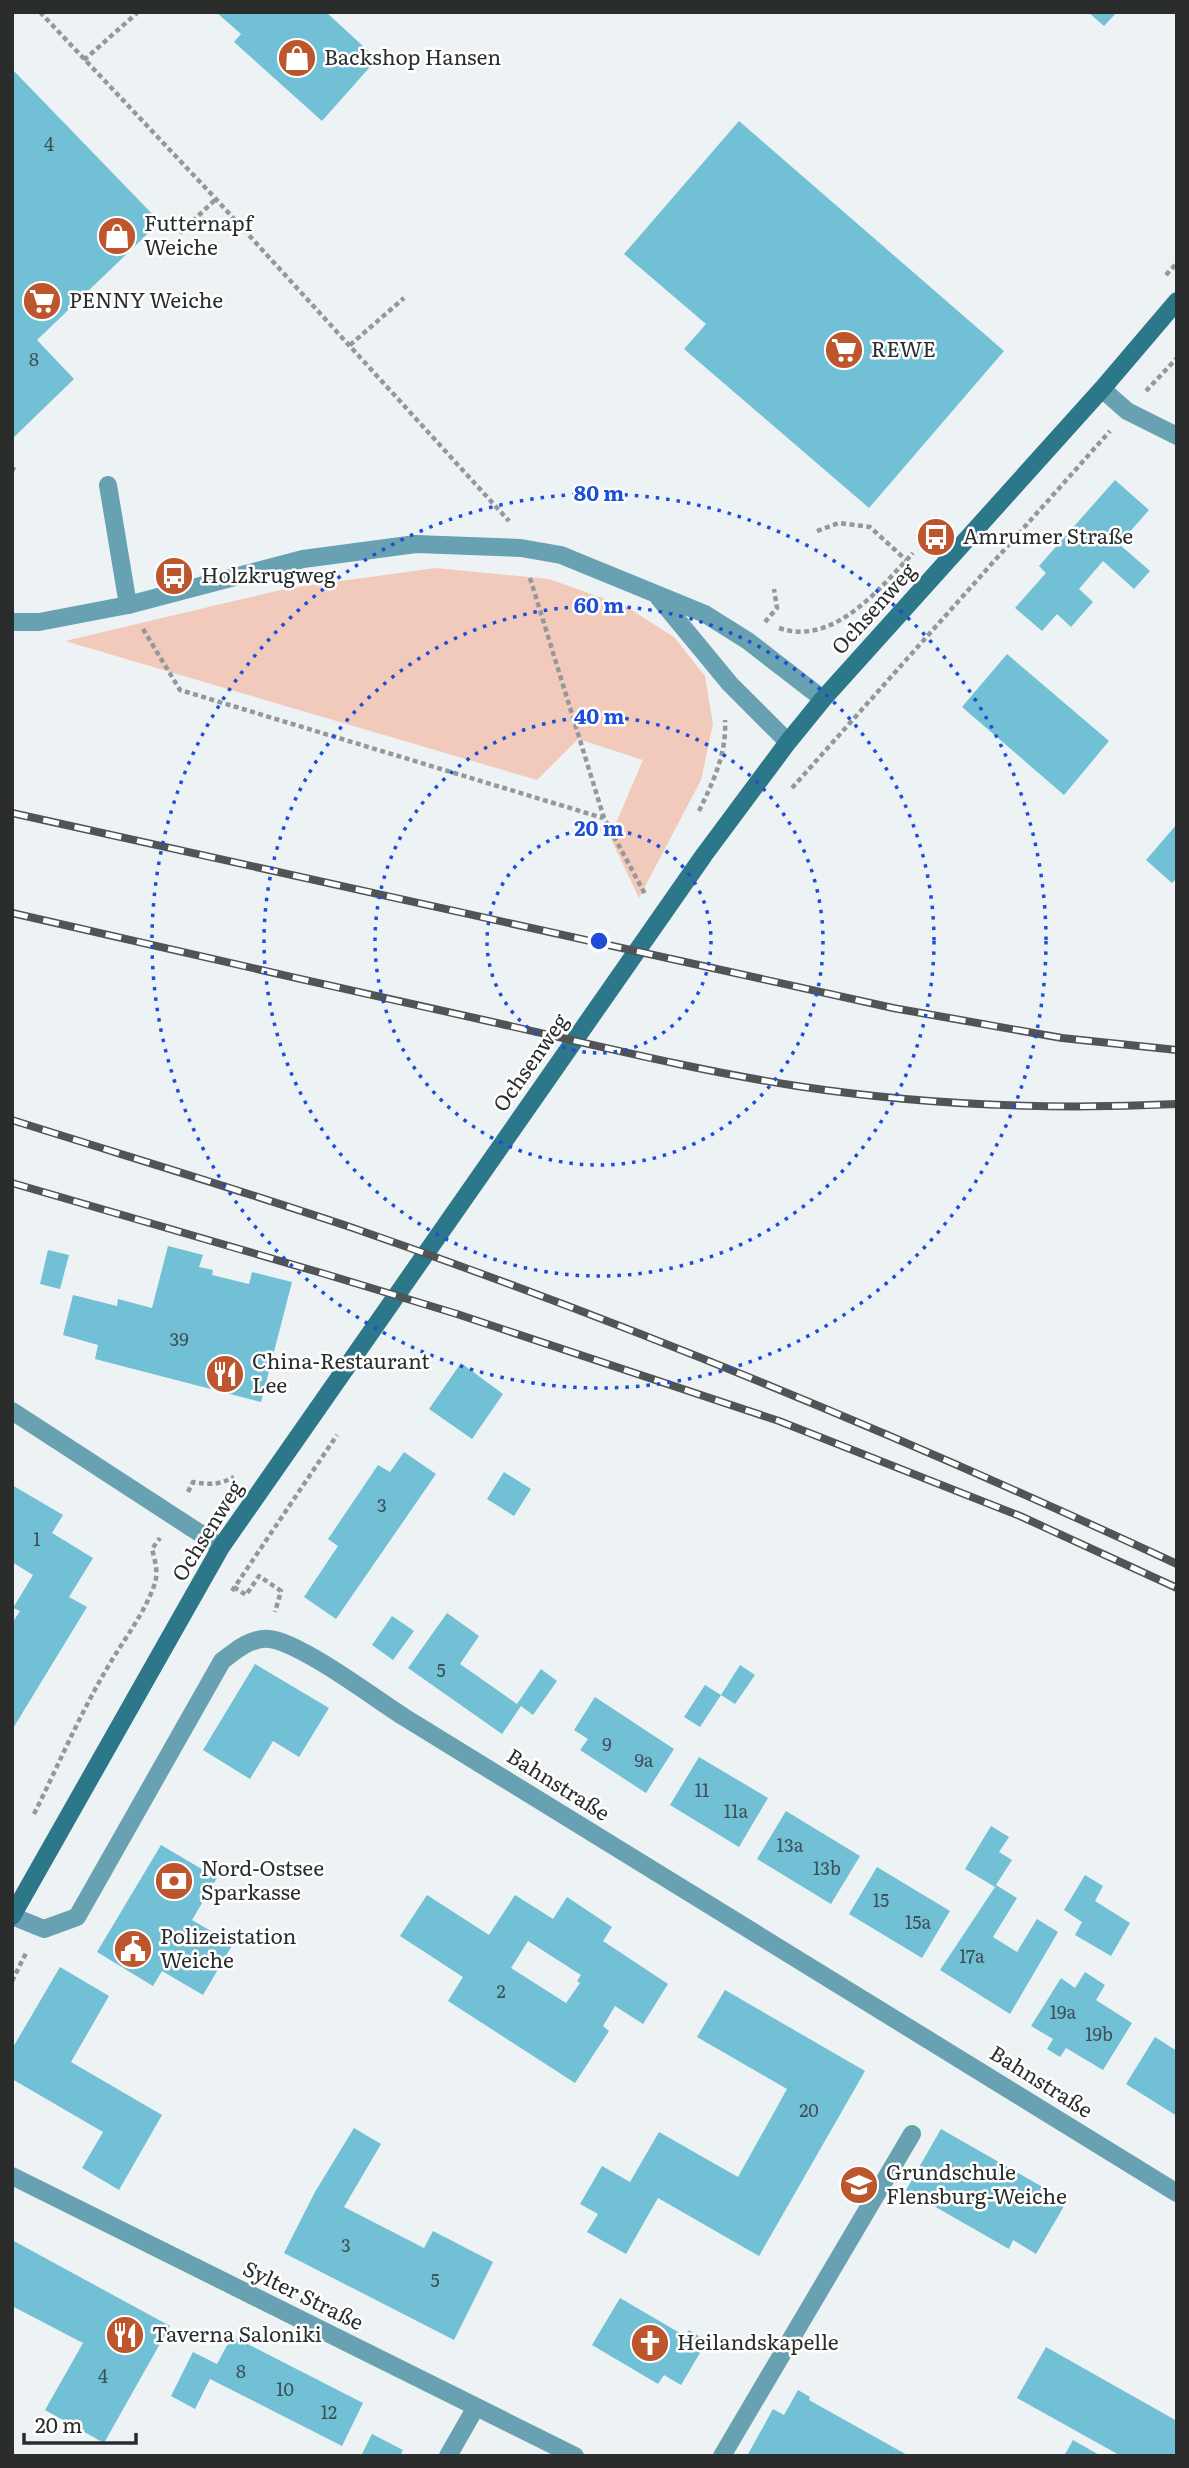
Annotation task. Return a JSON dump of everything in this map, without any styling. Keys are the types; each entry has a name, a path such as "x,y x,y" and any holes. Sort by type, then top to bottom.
{"main road":[{"name":"Ochsenweg","path":"12,1916 221,1547 704,855 823,699 1102,389 1177,301"}],"street":[{"path":"1102,389 1128,411 1177,436"},
{"path":"108,485 128,605"},
{"path":"12,622 39,622 128,605 303,559 416,544 521,548 561,555 705,614 748,641 823,699"},
{"path":"657,595 730,684 788,742"},
{"path":"12,1411 221,1547"},
{"name":"Bahnstraße","path":"12,1916 44,1929 77,1917 222,1661 246,1644 267,1638 291,1645 1177,2193"},
{"path":"722,2456 912,2134"},
{"name":"Sylter Straße","path":"12,2176 575,2456"},
{"path":"448,2456 476,2407"}],"path":[{"path":"40,12 216,199 508,519 521,548 604,818 648,899"},
{"path":"85,60 137,13"},
{"path":"180,233 216,199"},
{"path":"349,345 404,298"},
{"path":"851,721 1177,358"},
{"path":"817,531 839,523 870,527 906,560"},
{"path":"774,589 777,608 765,623 788,631 808,631 828,626 852,613 920,545"},
{"path":"128,605 180,690 604,818"},
{"path":"234,1587 246,1595 259,1576 281,1591"}],"shaded area":[{"path":"436,568 549,579 625,606 674,637 705,676 713,724 701,780 639,898 610,837 643,760 578,739 537,780 65,641 289,588"}],"building":[{"path":"216,12 326,12 377,59 322,121 234,42 241,34"},
{"path":"1088,12 1117,12 1104,26"},
{"path":"12,69 160,222 37,340 74,379 12,439"},
{"name":"REWE","path":"739,121 1004,351 869,508 684,349 706,324 624,254"},
{"path":"1115,480 1149,510 1119,544 1150,571 1134,589 1103,561 1079,589 1093,602 1071,627 1057,614 1042,631 1015,608 1046,573 1039,566"},
{"path":"1007,654 1109,741 1064,795 962,707"},
{"path":"1177,824 1177,878 1172,883 1146,860"},
{"path":"168,1246 203,1255 199,1267 213,1270 212,1275 249,1284 252,1272 292,1282 261,1402 95,1359 98,1345 63,1335 73,1295 117,1306 118,1299 152,1308"},
{"path":"48,1250 69,1255 60,1289 40,1284"},
{"path":"461,1363 503,1394 472,1439 429,1409"},
{"path":"404,1452 436,1474 336,1619 304,1597 338,1546 328,1539 378,1465 390,1472"},
{"path":"504,1472 531,1489 514,1516 487,1499"},
{"path":"12,1485 63,1515 52,1533 93,1558 69,1597 87,1607 12,1730 12,1623 20,1611 13,1608 33,1575 12,1562"},
{"path":"447,1613 479,1636 460,1664 517,1704 541,1669 557,1681 533,1715 521,1706 502,1734 408,1668"},
{"path":"392,1616 414,1631 393,1660 372,1645"},
{"path":"255,1664 329,1708 299,1757 273,1741 250,1779 203,1750"},
{"path":"740,1665 755,1675 735,1704 721,1695"},
{"path":"705,1685 721,1695 700,1727 684,1717"},
{"path":"595,1697 674,1749 646,1793 580,1750 588,1739 574,1730"},
{"path":"699,1757 768,1798 739,1847 670,1805"},
{"path":"786,1811 860,1856 831,1904 757,1859"},
{"path":"991,1826 1009,1837 999,1852 1012,1860 996,1885 1017,1898 993,1937 1017,1952 1037,1919 1058,1932 1010,2014 940,1970 995,1887 965,1869"},
{"path":"161,1845 217,1878 192,1920 233,1944 203,1995 162,1971 153,1986 97,1952"},
{"path":"877,1867 950,1911 922,1958 849,1914"},
{"path":"1085,1875 1103,1886 1095,1901 1130,1923 1111,1956 1075,1935 1082,1922 1064,1910"},
{"path":"427,1895 489,1935 515,1895 553,1919 567,1897 612,1927 603,1941 668,1984 643,2024 615,2006 603,2026 609,2031 575,2083 448,2001 463,1977 400,1936","holes":["528,1941 581,1975 577,1981 580,1983 566,2003 511,1968"]},
{"path":"60,1967 109,1996 71,2062 162,2115 119,2190 82,2168 103,2132 12,2079 12,2049"},
{"path":"1085,1972 1105,1985 1096,2000 1132,2023 1103,2070 1066,2048 1060,2057 1047,2049 1053,2039 1031,2026 1061,1978 1075,1988"},
{"path":"725,1990 865,2071 759,2256 658,2198 626,2254 587,2232 598,2214 580,2204 602,2166 630,2182 659,2132 738,2177 787,2089 697,2037"},
{"path":"1155,2037 1177,2051 1177,2116 1126,2084"},
{"path":"354,2128 381,2144 344,2207 424,2248 433,2231 493,2262 454,2340 284,2253 315,2192"},
{"path":"941,2129 1067,2201 1036,2254 1013,2240 1009,2249 906,2190"},
{"path":"12,2240 170,2326 104,2443 45,2410 83,2343 12,2306"},
{"name":"Heilandskapelle","path":"620,2298 685,2336 689,2330 707,2341 681,2385 664,2375 658,2384 592,2345"},
{"path":"232,2336 363,2403 342,2446 210,2379 195,2409 171,2396 193,2352 217,2364"},
{"path":"1046,2347 1177,2421 1177,2456 1121,2456 1017,2398"},
{"path":"798,2390 810,2397 809,2400 909,2456 747,2456 773,2409 784,2415"},
{"path":"372,2434 403,2450 400,2456 361,2456"},
{"path":"1073,2440 1101,2456 1064,2456"}],"railway":[{"path":"12,813 893,1008 1062,1038 1177,1050"},
{"path":"12,913 642,1056 797,1086 939,1102 1034,1106 1177,1104"},
{"path":"12,1120 353,1228 562,1304 872,1428 1177,1564"},
{"path":"12,1183 457,1314 779,1421 1020,1516 1177,1588"}],"place":[{"name":"Backshop Hansen","path":"297,58"},
{"name":"Futternapf Weiche","path":"117,236"},
{"name":"PENNY Weiche","path":"42,301"},
{"name":"REWE","path":"844,350"},
{"name":"Amrumer Straße","path":"936,537"},
{"name":"Holzkrugweg","path":"174,576"},
{"name":"China-Restaurant Lee","path":"225,1374"},
{"name":"Nord-Ostsee Sparkasse","path":"174,1881"},
{"name":"Polizeistation Weiche","path":"133,1949"},
{"name":"Grundschule Flensburg-Weiche","path":"859,2185"},
{"name":"Taverna Saloniki","path":"125,2335"},
{"name":"Heilandskapelle","path":"650,2343"}]}
